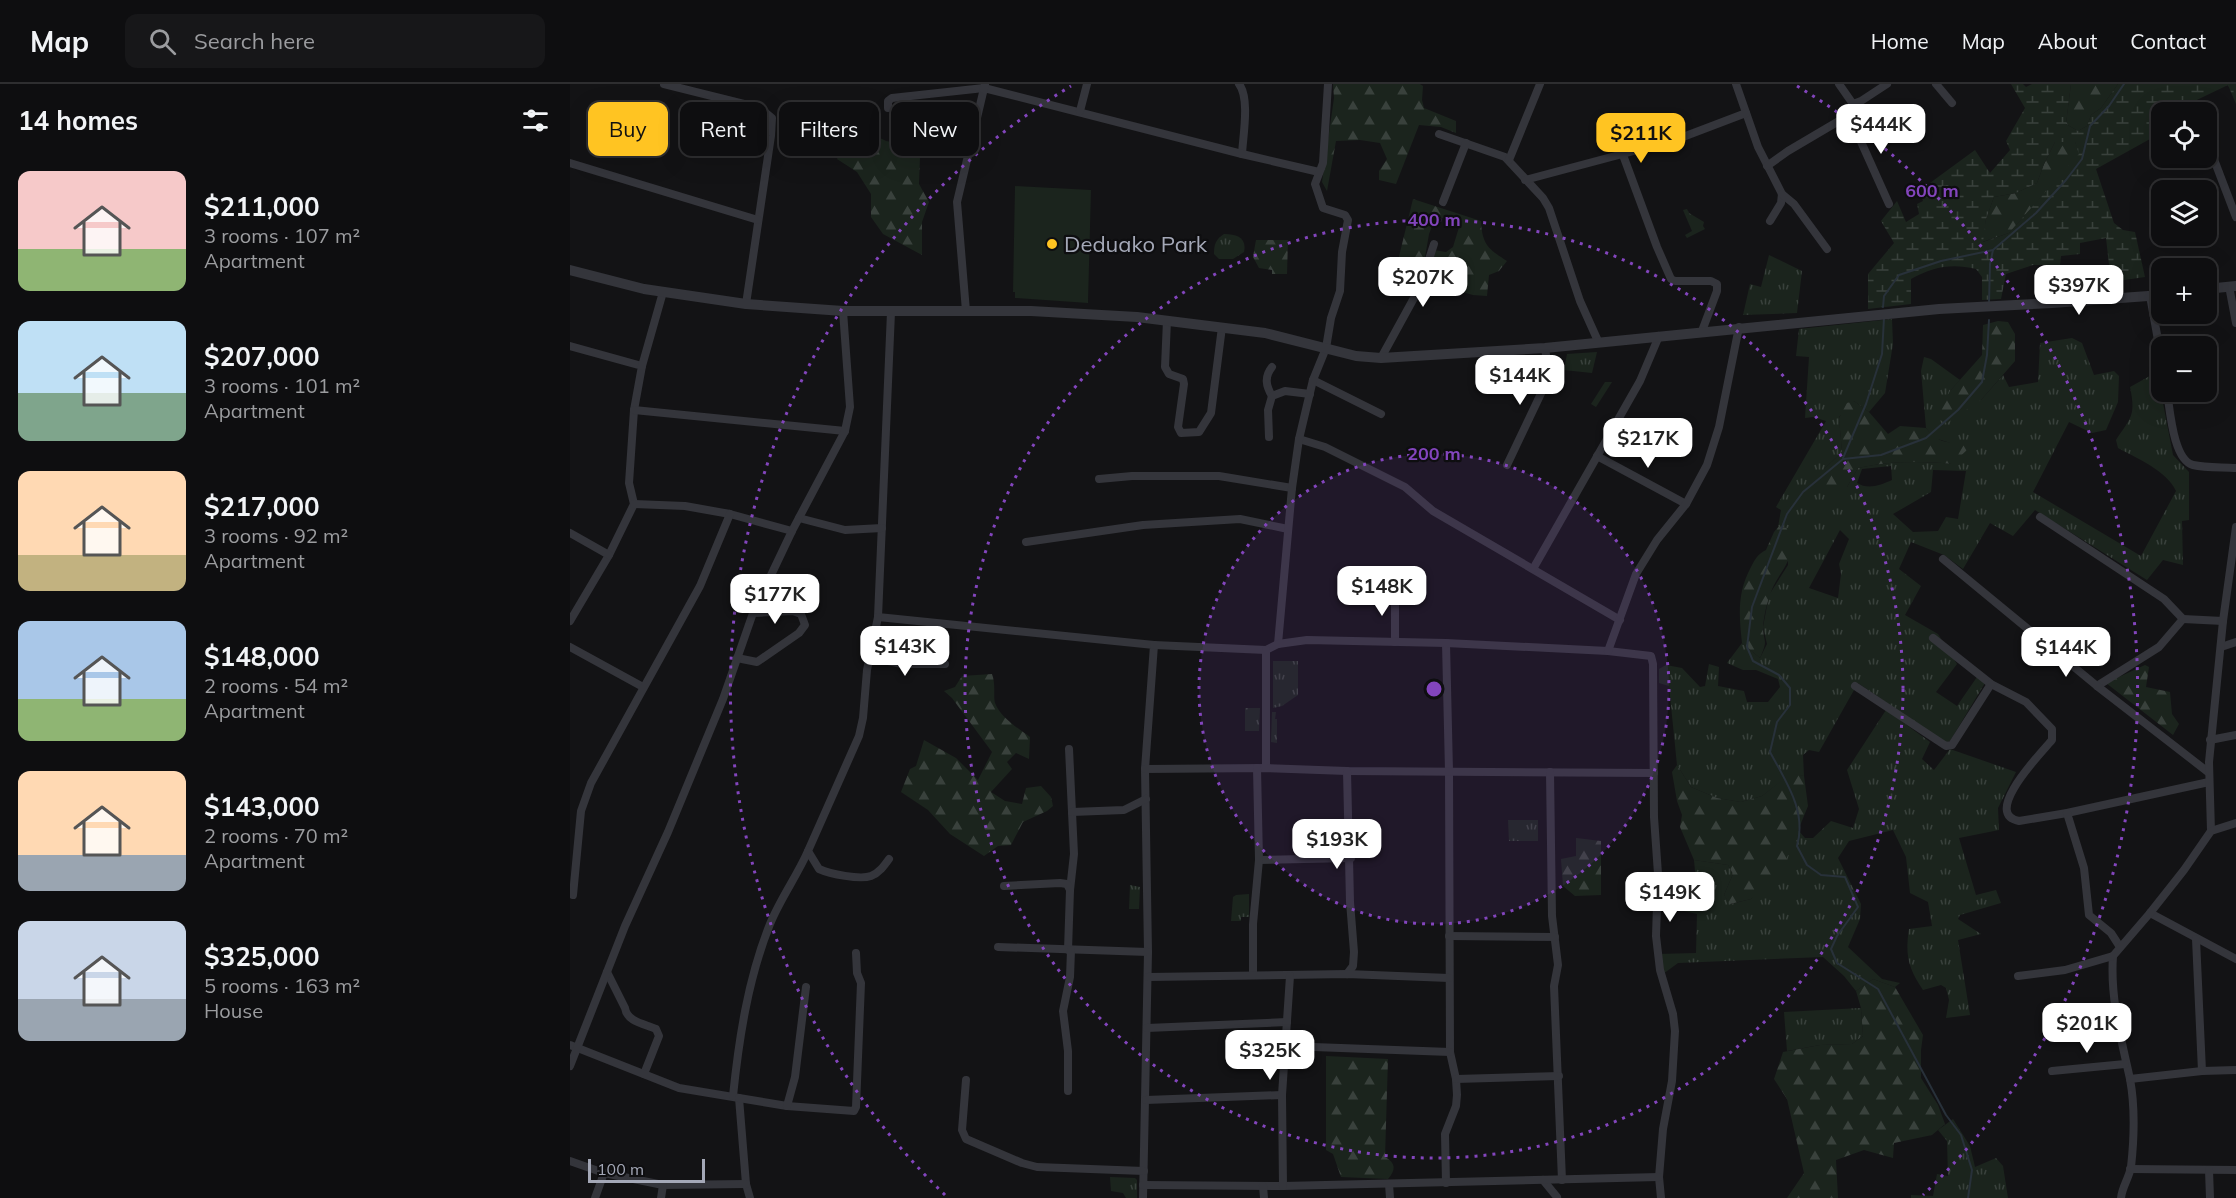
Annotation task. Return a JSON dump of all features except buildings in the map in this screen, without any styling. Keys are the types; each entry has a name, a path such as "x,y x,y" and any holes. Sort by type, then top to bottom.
{"street":[{"path":"663,84 760,108 772,118 746,304"},
{"path":"1080,111 1087,84"},
{"path":"1239,84 1243,89 1245,100 1242,154"},
{"path":"1278,644 1292,488 1299,439 1313,380 1326,348 1342,281 1342,252 1348,220 1345,215 1325,210 1320,204 1315,188 1323,157 1328,84"},
{"path":"1509,160 1540,84"},
{"path":"1736,84 1758,147 1782,194 1794,204 1827,249"},
{"path":"1839,84 1853,104"},
{"path":"1887,84 1862,101 1853,104 1849,109 1849,115 1889,204"},
{"path":"1936,84 1952,103"},
{"path":"966,311 957,202 985,86"},
{"path":"888,108 888,101 892,98 985,86 1319,172"},
{"path":"1525,180 1675,140 1746,113"},
{"path":"1767,166 1849,115"},
{"path":"1439,134 1502,154 1543,198 1549,208 1580,301 1598,341"},
{"path":"1443,202 1466,143"},
{"path":"1623,155 1671,279 1711,281 1717,284 1717,291 1702,331"},
{"path":"570,163 758,220"},
{"path":"2217,167 2236,217"},
{"path":"1770,221 1781,203 1782,194"},
{"path":"1381,358 1420,286 1434,244"},
{"path":"570,270 663,292 746,304 843,311 1078,313 1167,320 1287,337 1356,356 1381,358 1545,348 1939,309 2151,295"},
{"path":"2217,288 2232,286 2236,323"},
{"path":"570,621 609,555 634,504 629,483 633,410 642,366 663,292"},
{"path":"570,1066 573,1047 723,699 753,613 792,531 845,431 850,407 843,311"},
{"path":"750,1198 746,1184 736,1097 740,1037 771,921 801,868 859,736 878,616 891,312"},
{"path":"1167,320 1165,367 1169,374 1182,379 1184,384 1178,427 1181,433 1187,434 1199,432 1211,413 1222,327"},
{"path":"1608,651 1636,574 1657,540 1686,504 1707,465 1719,427 1739,327"},
{"path":"1533,569 1645,371 1659,336"},
{"path":"570,346 642,366"},
{"path":"1507,465 1546,383 1548,369 1545,348"},
{"path":"1269,436 1268,410 1272,396 1267,388 1266,377 1272,367"},
{"path":"1313,380 1381,414"},
{"path":"1272,396 1285,391 1310,394"},
{"path":"2169,402 2176,446 2183,458 2191,465 2236,468"},
{"path":"633,410 845,431"},
{"path":"1299,439 1333,451 1405,487 1433,511 1620,620"},
{"path":"1597,456 1686,504"},
{"path":"1099,479 1132,476 1219,476 1292,488"},
{"path":"634,504 685,506 730,514 792,531"},
{"path":"573,895 581,811 591,783 700,586 730,514"},
{"path":"2040,517 2164,599 2183,619 2223,621"},
{"path":"799,518 845,530 882,528"},
{"path":"1026,542 1143,525 1240,519 1288,529"},
{"path":"2121,1198 2130,1169 2133,1123 2130,1079 2125,1064 2111,980 2113,956 2184,870 2211,831 2208,772 2223,621 2236,527"},
{"path":"570,533 609,555"},
{"path":"1943,560 2097,686 2208,772"},
{"path":"1395,592 1395,642"},
{"path":"737,658 757,662 799,633 805,625 801,614 793,611 753,613"},
{"path":"878,616 1154,645 1266,650 1278,644 1307,640 1446,643 1608,651 1646,654 1653,658 1654,817 1659,874 1657,952 1673,1014 1675,1031 1672,1081 1663,1129 1659,1178 1661,1198"},
{"path":"2097,686 2159,647 2183,619"},
{"path":"1933,638 1991,684 2026,702 2054,732 2052,740 2011,791 2007,807 2009,816 2019,821 2067,813 2210,782"},
{"path":"2221,646 2236,642"},
{"path":"1446,643 1450,1052 1456,1079 1456,1106 1445,1134 1446,1183"},
{"path":"1143,1198 1148,977 1145,769 1154,645"},
{"path":"570,646 644,687"},
{"path":"1253,975 1253,924 1259,860 1266,650"},
{"path":"870,657 902,664 945,664"},
{"path":"1855,686 1946,746 1952,745 1991,684"},
{"path":"2211,740 2236,735"},
{"path":"1068,1091 1068,1051 1063,1011 1071,971 1070,890 1074,854 1069,749"},
{"path":"1145,769 1261,768 1347,771 1654,773"},
{"path":"1347,771 1351,858 1350,902 1354,952 1353,966 1347,974"},
{"path":"1543,1180 1557,1198 1565,1180 1554,986 1558,965 1552,916 1550,772"},
{"path":"1072,812 1124,810 1146,799"},
{"path":"2067,813 2084,868 2089,915 2111,933 2120,947"},
{"path":"2211,831 2236,823"},
{"path":"808,850 819,869 847,875 870,877 879,871 889,859"},
{"path":"1259,860 1351,858"},
{"path":"1004,886 1060,883 1067,884 1070,890"},
{"path":"2150,913 2236,959"},
{"path":"1449,936 1555,937"},
{"path":"2196,939 2202,1071"},
{"path":"998,947 1148,952"},
{"path":"573,1047 679,1088 787,1106 854,1111 861,983 857,974 856,953"},
{"path":"2018,976 2065,970 2113,956"},
{"path":"606,972 625,1008 626,1015 658,1032 659,1036 644,1074"},
{"path":"1148,977 1347,974 1449,978"},
{"path":"1283,1186 1282,1095 1290,976"},
{"path":"787,1106 795,1077 806,987"},
{"path":"1147,1028 1287,1022"},
{"path":"1286,1046 1450,1052"},
{"path":"2052,1071 2125,1064"},
{"path":"2130,1079 2202,1071 2236,1070"},
{"path":"1456,1079 1559,1076"},
{"path":"966,1080 962,1131 966,1139 1037,1167 1144,1171"},
{"path":"1146,1100 1282,1095"},
{"path":"570,1161 604,1173 663,1185 746,1184"},
{"path":"2130,1169 2236,1170"},
{"path":"2209,1170 2210,1198"},
{"path":"595,1198 604,1173"},
{"path":"1143,1185 1389,1185 1659,1178"},
{"path":"661,1198 663,1185"},
{"path":"1263,1185 1264,1198"},
{"path":"1389,1185 1390,1198"}],"green space":[{"path":"1333,84 1420,84 1423,86 1424,108 1456,121 1456,133 1441,127 1419,125 1396,184 1379,180 1379,171 1387,159 1380,143 1360,140 1336,141 1327,191 1322,182 1334,98"},
{"path":"2011,84 2023,84 2026,87 2032,84 2071,84 2066,124 2078,131 2087,126 2091,115 2101,108 2118,84 2236,84 2236,104 2228,85 2193,102 2151,102 2151,141 2150,139 2096,169 2114,223 2123,230 2135,232 2145,277 2111,282 2106,238 2080,243 2080,254 2061,256 2060,265 2033,265 2006,274 2001,299 1982,300 1982,277 1976,269 1950,266 1935,269 1911,279 1911,304 1868,309 1868,274 1894,243 1881,221 1897,201 1906,222 1919,214 1917,204 1923,201 1919,191 1975,150 1990,173 2010,150 2006,141 2025,108","holes":["2055,142 2075,142 2079,154 2009,233 1983,242 1986,219 1994,197 2016,193 2037,183"]},
{"path":"2071,84 2118,84 2101,108 2091,115 2087,126 2078,131 2066,124"},
{"path":"879,138 891,142 891,156 920,156 919,184 929,202 922,222 922,255 883,234 871,217 871,194 857,172 837,159 839,156 879,156"},
{"path":"2055,142 2075,142 2080,154 2009,233 1982,242 1986,219 1994,197 2016,193 2037,183"},
{"name":"Deduako Park","path":"1015,186 1091,190 1088,303 1015,298 1015,292 1013,292"},
{"path":"1413,199 1481,221 1487,245 1507,261 1499,271 1489,275 1487,296 1473,295 1429,283 1425,275 1434,250 1446,252 1453,247 1460,224 1436,216 1429,234 1421,280 1416,283 1395,273"},
{"path":"1687,209 1689,213 1704,222 1705,229 1687,238 1685,235 1692,231 1683,210"},
{"path":"1224,234 1240,238 1244,243 1244,252 1233,259 1219,259 1214,254 1214,247 1217,240"},
{"path":"1256,240 1288,240 1287,274 1272,274 1272,270 1259,268 1253,257"},
{"path":"1769,255 1802,271 1797,313 1743,315 1750,284 1761,287"},
{"path":"1892,319 1893,344 1885,393 1869,412 1854,401 1839,417 1842,452 1824,469 1847,487 1858,468 1905,462 1952,464 1954,444 1934,438 1926,428 1921,371 1924,357 1931,359 1960,380 1950,391 1981,400 2003,375 2009,387 2038,382 2040,343 2072,338 2082,343 2094,375 2114,371 2119,376 2118,402 2106,430 2092,433 2069,422 2033,492 2141,556 2176,491 2159,471 2118,448 2116,440 2131,416 2130,387 2151,375 2151,402 2163,402 2173,455 2189,472 2189,520 2182,521 2183,565 2163,560 2147,580 2035,510 2013,536 1990,523 1963,569 1944,555 1911,542 1899,569 1921,586 1905,615 1938,634 1957,664 1936,692 1957,706 1977,677 1985,683 1950,741 1945,743 1858,683 1819,752 1809,750 1803,755 1804,776 1791,774 1762,796 1741,802 1717,798 1691,787 1677,765 1669,686 1659,683 1659,669 1666,665 1682,668 1700,687 1705,686 1709,664 1719,667 1718,686 1744,691 1747,702 1768,702 1780,687 1778,679 1756,670 1743,670 1727,663 1742,643 1760,658 1767,644 1763,627 1769,595 1788,565 1788,528 1778,527 1781,510 1776,507 1826,421 1813,417 1805,418 1809,357 1796,356 1799,329","holes":["1891,466 1892,480 1870,486 1857,483 1862,469","1933,470 1966,471 1958,519 1946,517 1938,531 1913,532 1893,514 1931,492","1840,530 1849,539 1839,564 1841,574 1838,598 1809,588"]},
{"path":"1998,321 2008,322 2015,334 2015,361 1981,400 1947,423 1935,418 1950,391 1982,355 1983,325"},
{"path":"1597,352 1592,373 1564,370 1567,354"},
{"path":"1605,382 1612,382 1596,407 1591,404"},
{"path":"1854,401 1869,412 1888,434 1900,426 1926,428 1943,441 1965,440 1968,449 1952,464 1905,462 1858,468 1847,487 1822,490 1817,487 1824,469 1842,452 1839,418 1847,403"},
{"path":"1778,527 1788,528 1792,549 1767,604 1763,626 1765,644 1760,658 1742,643 1741,595 1752,564 1766,550"},
{"path":"1273,661 1298,661 1298,695 1282,706 1273,708"},
{"path":"2145,665 2149,667 2146,687 2170,692 2172,714 2179,724 2173,735 2106,683"},
{"path":"992,674 994,700 997,708 1010,722 1030,737 1029,759 1016,753 1007,762 1012,769 991,792 1005,801 1022,804 1026,788 1041,786 1051,797 1053,806 1023,822 1011,845 998,846 984,856 950,834 928,810 901,792 910,769 916,766 924,740 956,758 978,780 992,752 952,698 944,691 955,687 962,676"},
{"path":"1245,708 1260,708 1259,731 1245,731"},
{"path":"1886,710 1930,742 1922,759 1934,770 1950,749 2016,772 1998,808 1999,830 1959,838 1976,895 1996,890 2001,903 1960,915 1958,919 1981,934 1958,940 1970,1015 1946,1018 1949,1000 1946,988 1941,985 1923,990 1911,968 1907,946 1909,929 1932,926 1928,902 1910,893 1906,857 1893,830 1849,841 1838,858 1861,904 1860,919 1848,947 1882,979 1900,983 1895,987 1873,979 1856,991 1844,976 1823,957 1678,963 1663,974 1659,954 1696,953 1697,914 1675,909 1673,905 1698,903 1694,860 1728,865 1733,874 1724,895 1731,904 1751,899 1793,839 1797,829 1805,838 1813,838 1831,821 1853,828 1859,809 1847,770"},
{"path":"1272,712 1276,712 1277,743 1271,742"},
{"path":"1677,765 1691,787 1717,798 1741,802 1762,796 1791,773 1804,776 1808,806 1786,860 1751,899 1730,904 1724,895 1733,874 1728,865 1694,860 1680,827 1682,815 1672,772"},
{"path":"1508,820 1538,820 1538,841 1509,841"},
{"path":"1576,838 1601,841 1601,895 1575,896 1563,886 1561,859 1576,856"},
{"path":"1130,885 1140,887 1139,909 1129,909"},
{"path":"1249,894 1249,917 1241,917 1241,921 1231,921 1233,897"},
{"path":"1873,979 1895,987 1923,1035 1921,1078 1938,1105 1945,1124 1932,1135 1894,1143 1893,1158 1864,1150 1836,1160 1838,1198 1787,1198 1804,1173 1787,1099 1774,1079 1783,1052 1820,1045 1852,1044 1863,1036 1861,1008 1856,991"},
{"path":"1861,1008 1863,1036 1852,1044 1820,1045 1787,1051 1784,1012"},
{"path":"1326,1056 1388,1059 1385,1157 1394,1167 1388,1179 1341,1177 1333,1154 1326,1150"},
{"path":"1953,1119 1970,1146 1975,1167 1996,1158 2003,1166 2008,1198 1911,1198 1911,1195 1933,1196 1937,1174 1948,1176 1947,1141 1938,1130"},
{"path":"1110,1177 1135,1178 1137,1198 1126,1198 1123,1193 1111,1191"}],"waterway":[{"path":"1989,303 1990,264 1993,250 2036,213 2066,180 2082,159 2090,126 2109,106 2124,84"},
{"path":"1883,307 1884,296 1899,275 1941,261 1993,250"},
{"path":"1843,458 1866,404 1882,354 1884,318"},
{"path":"1968,1198 1972,1170 1961,1135 1946,1115 1878,989 1837,963 1831,949 1837,936 1858,907 1845,877 1821,875 1807,865 1797,846 1799,833 1797,809 1770,752 1777,722 1790,705 1790,688 1779,675 1753,661 1747,647 1752,607 1787,514 1803,492 1843,459 1881,455 1926,438 1958,410 1982,382 1987,355 1989,320"}],"place":[{"name":"Deduako Park","path":"1052,244"}]}
